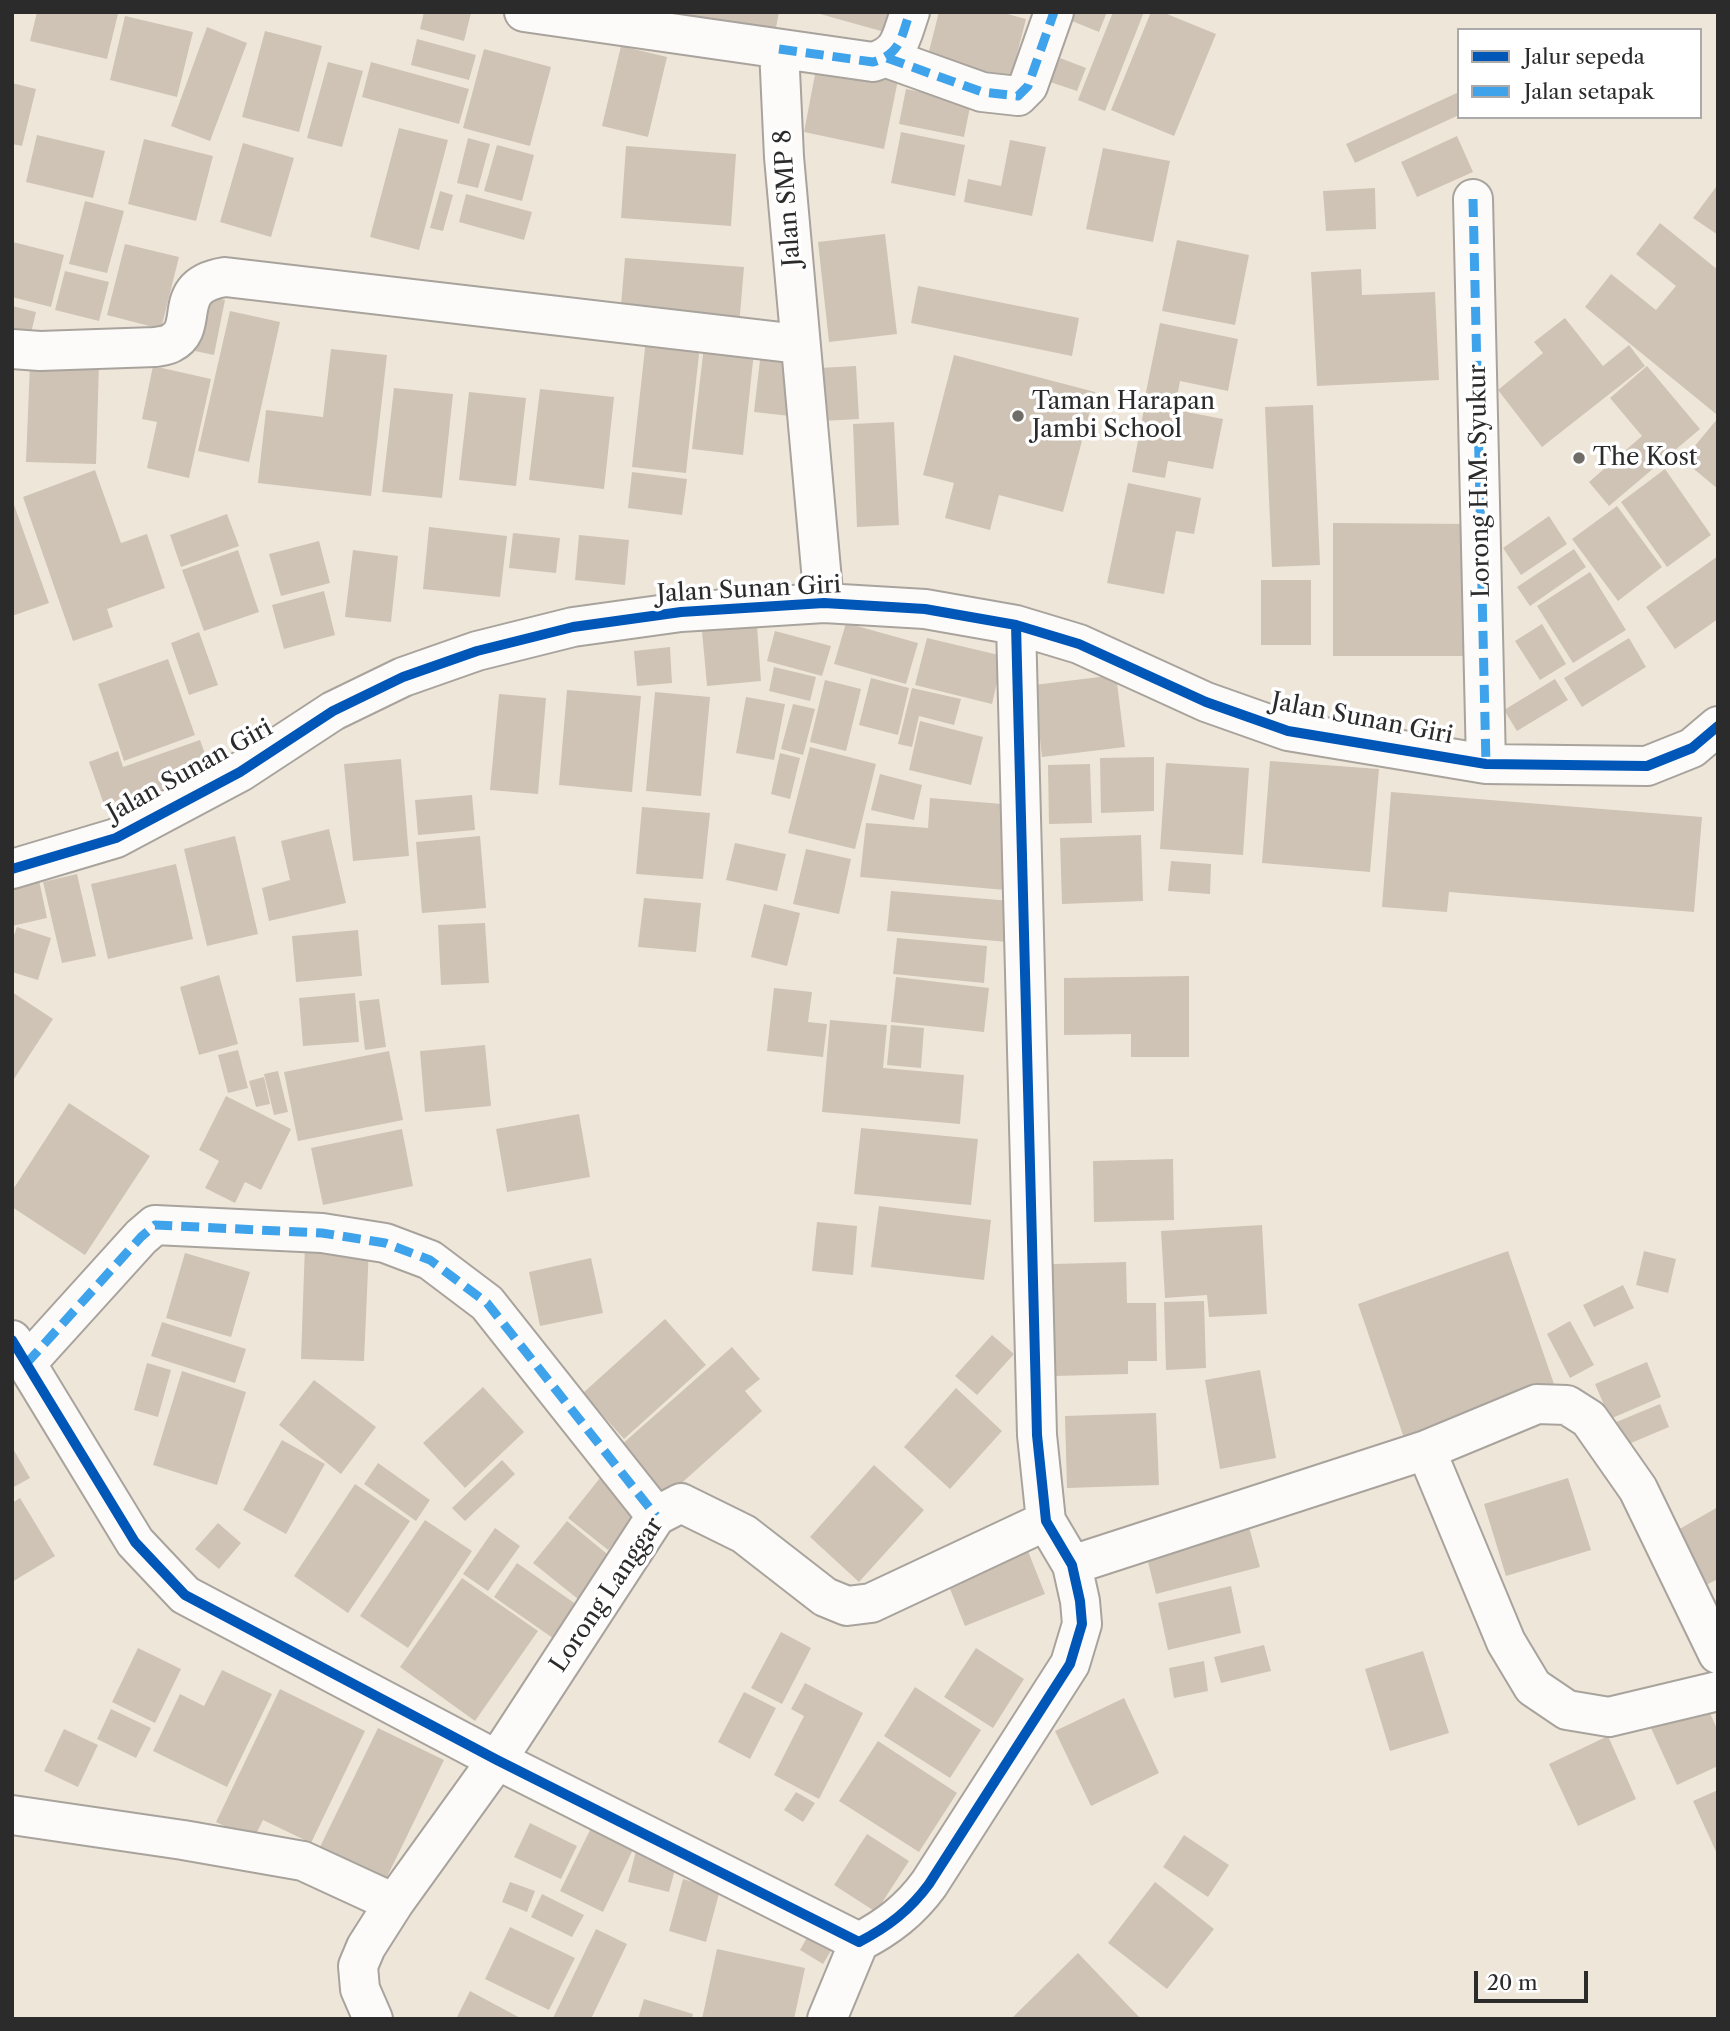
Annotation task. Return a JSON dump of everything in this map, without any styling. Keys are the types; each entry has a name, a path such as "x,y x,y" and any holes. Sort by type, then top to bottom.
{"street":[{"path":"524,12 873,62 887,58 898,47 910,12"},
{"path":"887,58 982,92 1018,96 1028,86 1054,12"},
{"name":"Jalan SMP 8","path":"779,48 783,157 824,603"},
{"name":"Lorong H.M. Syukur","path":"1473,199 1486,764"},
{"path":"12,349 40,351 170,344 181,335 193,291 206,280 225,277 799,344"},
{"name":"Jalan Sunan Giri","path":"12,869 116,838 240,772 333,711 403,677 477,650 573,627 681,612 824,603 925,609 1016,625 1079,644 1206,702 1288,731 1486,764 1647,766 1709,745"},
{"path":"827,2019 859,1942 888,1926 915,1902 1070,1664 1082,1624 1072,1565 1046,1521 1037,1435 1016,625"},
{"path":"656,1516 522,1351 487,1303 430,1260 385,1243 321,1233 155,1225 19,1352 135,1542 185,1595 497,1760 859,1942"},
{"path":"1072,1565 1426,1450 1536,1404 1567,1405 1589,1419 1638,1489 1718,1654"},
{"path":"1426,1450 1506,1642 1533,1687 1567,1710 1609,1717 1718,1691"},
{"name":"Lorong Langgar","path":"373,2019 360,1989 358,1966 366,1947 394,1903 497,1760 656,1516 681,1503 744,1534 825,1597 847,1606 871,1603 1046,1521"},
{"path":"12,1815 303,1861 394,1903"}],"building":[{"path":"37,12 118,14 107,59 30,41"},
{"path":"424,12 471,13 464,41 420,29"},
{"path":"681,12 779,12 775,33 680,15"},
{"path":"813,12 894,12 888,33"},
{"path":"939,12 1000,12 1026,19 1010,81 927,59"},
{"path":"1069,12 1107,12 1099,32 1067,19"},
{"path":"1113,12 1144,12 1105,111 1078,100"},
{"path":"1151,12 1162,12 1216,34 1174,136 1111,110"},
{"path":"125,16 193,32 177,97 110,80"},
{"path":"207,27 247,43 210,141 171,126"},
{"path":"265,31 322,46 299,132 242,117"},
{"path":"417,39 476,55 469,80 411,65"},
{"path":"621,46 667,57 648,137 602,126"},
{"path":"484,49 551,67 530,146 463,128"},
{"path":"1060,58 1086,68 1077,91 1050,82"},
{"path":"818,59 899,75 884,149 804,132"},
{"path":"328,62 363,71 342,147 307,138"},
{"path":"371,62 469,89 459,124 362,97"},
{"path":"12,83 36,89 22,146 12,144"},
{"path":"906,89 971,102 964,137 899,124"},
{"path":"1457,93 1457,116 1355,163 1346,144"},
{"path":"399,128 448,140 419,250 370,237"},
{"path":"901,132 965,145 955,196 891,183"},
{"path":"37,135 105,151 93,198 26,182"},
{"path":"1457,136 1473,172 1417,197 1401,162"},
{"path":"468,138 490,144 478,188 457,183"},
{"path":"144,139 213,156 196,221 128,204"},
{"path":"1010,140 1046,147 1032,216 964,202 968,179 1001,186"},
{"path":"243,143 294,158 271,237 220,222"},
{"path":"497,145 534,155 522,201 484,191"},
{"path":"626,146 736,154 731,226 621,218"},
{"path":"1103,148 1170,161 1153,242 1086,229"},
{"path":"1716,187 1718,188 1718,235 1693,218"},
{"path":"1375,188 1376,229 1326,231 1323,191"},
{"path":"440,191 453,195 443,231 430,228"},
{"path":"466,194 532,212 524,240 459,222"},
{"path":"85,201 124,211 107,273 69,264"},
{"path":"1660,223 1718,270 1716,414 1585,307 1611,274 1656,310 1676,286 1636,254"},
{"path":"885,234 897,334 829,342 818,242"},
{"path":"1177,240 1249,255 1235,325 1162,311"},
{"path":"13,242 64,255 51,307 12,297"},
{"path":"125,244 179,257 161,329 107,315"},
{"path":"625,258 744,267 739,326 620,317"},
{"path":"1361,269 1362,295 1435,292 1439,380 1317,386 1311,272"},
{"path":"65,271 109,282 99,321 55,310"},
{"path":"918,286 1079,318 1072,356 911,323"},
{"path":"203,295 225,300 214,355 190,350"},
{"path":"12,306 36,312 28,346 12,342"},
{"path":"230,311 280,322 249,462 198,451"},
{"path":"1565,318 1603,366 1629,345 1645,366 1542,447 1498,390 1543,353 1534,342"},
{"path":"1160,323 1238,339 1228,391 1180,381 1176,403 1145,397"},
{"path":"646,339 700,345 686,473 632,467"},
{"path":"704,346 754,352 743,455 692,449"},
{"path":"331,349 387,355 371,496 258,483 266,410 323,417"},
{"path":"954,355 1095,392 1063,512 999,495 990,530 945,518 954,483 923,475"},
{"path":"760,360 796,363 790,416 754,412"},
{"path":"30,363 99,365 96,464 26,462"},
{"path":"153,366 211,379 189,478 147,468 157,422 142,419"},
{"path":"856,366 859,419 822,421 819,368"},
{"path":"1647,366 1700,429 1609,506 1589,482 1642,436 1610,398"},
{"path":"394,388 453,394 442,498 382,492"},
{"path":"540,389 614,397 604,489 529,480"},
{"path":"469,392 526,398 516,486 459,480"},
{"path":"1145,404 1223,419 1213,469 1168,461 1165,478 1132,472"},
{"path":"1313,405 1320,565 1272,567 1265,407"},
{"path":"1718,418 1718,489 1683,460"},
{"path":"894,422 899,525 857,527 853,424"},
{"path":"1665,469 1711,535 1667,567 1621,502"},
{"path":"95,470 121,543 147,534 165,588 107,609 113,627 73,641 23,497"},
{"path":"632,472 687,479 682,515 628,508"},
{"path":"1128,483 1201,498 1194,534 1176,531 1164,594 1107,583"},
{"path":"12,499 49,603 12,616"},
{"path":"1617,506 1662,567 1618,601 1572,539"},
{"path":"227,514 239,546 181,567 170,535"},
{"path":"1549,516 1567,544 1521,575 1503,548"},
{"path":"1333,523 1474,524 1473,656 1333,656"},
{"path":"429,527 507,536 500,597 423,589"},
{"path":"513,533 560,538 556,573 509,568"},
{"path":"579,535 629,540 625,585 575,580"},
{"path":"319,541 330,583 281,596 269,554"},
{"path":"1574,549 1586,567 1530,606 1517,587"},
{"path":"238,550 259,612 204,631 182,570"},
{"path":"353,550 398,556 391,622 345,617"},
{"path":"1718,556 1718,619 1675,649 1646,607"},
{"path":"1590,572 1626,630 1573,663 1537,606"},
{"path":"1261,580 1311,580 1311,645 1261,645"},
{"path":"324,591 335,635 284,649 272,605"},
{"path":"846,623 918,643 906,684 834,664"},
{"path":"1542,624 1566,664 1540,680 1515,641"},
{"path":"757,626 761,681 707,686 702,631"},
{"path":"775,631 831,646 822,676 767,661"},
{"path":"199,632 218,685 189,695 171,643"},
{"path":"927,638 1003,656 992,704 915,685"},
{"path":"1629,638 1646,667 1582,707 1564,678"},
{"path":"670,647 672,683 637,686 634,651"},
{"path":"168,659 195,735 124,761 98,684"},
{"path":"774,667 816,677 810,701 769,691"},
{"path":"1116,675 1125,747 1042,757 1034,685"},
{"path":"871,678 909,688 898,735 859,725"},
{"path":"1555,679 1568,700 1517,731 1504,710"},
{"path":"825,680 861,689 846,751 810,742"},
{"path":"912,688 961,699 954,725 919,716 912,747 898,744"},
{"path":"567,690 641,696 632,792 559,785"},
{"path":"655,692 710,697 701,796 646,791"},
{"path":"499,694 546,698 538,794 490,790"},
{"path":"746,697 785,704 774,760 736,753"},
{"path":"793,704 815,709 803,755 781,749"},
{"path":"920,721 983,737 971,785 909,770"},
{"path":"200,740 213,776 107,813 89,762 118,751 123,767"},
{"path":"810,747 876,764 855,849 788,833"},
{"path":"780,753 800,758 790,799 771,794"},
{"path":"1154,757 1154,811 1101,813 1100,758"},
{"path":"401,759 409,856 353,861 344,764"},
{"path":"1270,761 1379,769 1370,872 1262,863"},
{"path":"1166,763 1249,768 1243,855 1160,849"},
{"path":"1090,764 1092,823 1049,824 1048,765"},
{"path":"880,774 922,785 914,820 871,810"},
{"path":"1391,792 1702,817 1694,912 1449,892 1447,912 1382,907"},
{"path":"472,795 475,830 418,835 415,800"},
{"path":"930,798 1014,805 1005,890 860,877 866,823 928,828"},
{"path":"642,807 710,813 703,879 636,874"},
{"path":"329,829 346,903 269,921 262,888 290,880 281,841"},
{"path":"1141,835 1143,901 1062,904 1060,838"},
{"path":"235,836 258,934 207,946 184,849"},
{"path":"480,836 486,908 422,913 416,842"},
{"path":"735,843 786,854 777,891 726,880"},
{"path":"806,849 851,859 839,914 793,904"},
{"path":"1171,861 1211,864 1210,894 1168,891"},
{"path":"176,864 193,939 108,959 91,884"},
{"path":"77,874 96,956 62,963 43,882"},
{"path":"39,880 47,918 12,926 12,887"},
{"path":"891,891 1011,901 1007,942 887,931"},
{"path":"644,898 701,903 696,952 638,947"},
{"path":"764,904 800,913 787,966 751,957"},
{"path":"485,923 489,983 441,985 438,925"},
{"path":"17,927 51,938 38,980 12,972 12,941"},
{"path":"358,930 362,976 296,982 292,936"},
{"path":"897,938 987,946 984,983 893,974"},
{"path":"219,975 238,1044 199,1055 180,987"},
{"path":"1189,976 1189,1057 1131,1057 1131,1034 1064,1035 1064,978"},
{"path":"896,977 989,988 984,1032 891,1022"},
{"path":"774,988 812,992 808,1022 827,1024 823,1057 767,1051"},
{"path":"12,992 53,1019 12,1082"},
{"path":"355,993 359,1042 303,1046 299,998"},
{"path":"379,999 386,1047 365,1050 359,1001"},
{"path":"830,1020 887,1025 883,1068 964,1075 960,1124 822,1112"},
{"path":"891,1025 924,1028 921,1068 887,1065"},
{"path":"485,1045 491,1106 425,1112 420,1051"},
{"path":"238,1050 248,1088 228,1093 218,1055"},
{"path":"389,1051 403,1120 298,1141 284,1072"},
{"path":"278,1071 288,1112 274,1115 264,1074"},
{"path":"264,1077 270,1104 256,1107 249,1081"},
{"path":"226,1096 291,1129 261,1190 245,1182 235,1203 205,1188 219,1161 199,1150"},
{"path":"69,1103 150,1156 85,1255 12,1207 12,1191"},
{"path":"579,1114 590,1177 507,1192 496,1129"},
{"path":"861,1128 978,1139 971,1205 854,1194"},
{"path":"402,1129 413,1186 323,1205 311,1148"},
{"path":"1173,1159 1174,1220 1094,1222 1093,1161"},
{"path":"879,1206 991,1220 984,1280 871,1267"},
{"path":"817,1222 857,1226 853,1275 812,1271"},
{"path":"1262,1225 1267,1314 1209,1317 1207,1295 1165,1298 1161,1231"},
{"path":"305,1244 369,1247 364,1361 301,1359"},
{"path":"1508,1251 1554,1384 1404,1438 1358,1304"},
{"path":"1644,1251 1676,1259 1668,1293 1636,1285"},
{"path":"185,1253 250,1272 231,1337 166,1318"},
{"path":"591,1258 603,1313 540,1326 529,1272"},
{"path":"1126,1262 1127,1303 1156,1303 1157,1361 1128,1361 1128,1374 1055,1376 1053,1264"},
{"path":"1623,1285 1634,1308 1594,1327 1583,1305"},
{"path":"1204,1301 1206,1368 1166,1370 1164,1302"},
{"path":"665,1319 706,1365 624,1439 583,1393"},
{"path":"1570,1321 1594,1365 1570,1378 1547,1334"},
{"path":"162,1322 246,1349 235,1383 151,1356"},
{"path":"992,1335 1014,1354 977,1395 955,1376"},
{"path":"732,1347 760,1379 745,1391 762,1411 666,1497 620,1446"},
{"path":"1647,1362 1661,1397 1610,1419 1595,1384"},
{"path":"147,1363 171,1370 158,1417 134,1410"},
{"path":"1260,1370 1276,1458 1220,1469 1205,1380"},
{"path":"182,1371 246,1392 217,1485 153,1465"},
{"path":"314,1380 376,1427 341,1474 279,1425"},
{"path":"483,1387 524,1432 465,1488 423,1443"},
{"path":"956,1388 1002,1431 950,1489 904,1447"},
{"path":"1660,1404 1669,1427 1624,1446 1614,1423"},
{"path":"1156,1413 1159,1485 1067,1488 1065,1416"},
{"path":"282,1440 325,1464 286,1534 243,1510"},
{"path":"12,1447 30,1478 12,1488"},
{"path":"502,1460 515,1474 465,1521 452,1508"},
{"path":"378,1463 430,1500 416,1521 364,1484"},
{"path":"874,1465 924,1510 859,1582 810,1537"},
{"path":"604,1473 644,1507 608,1550 568,1518"},
{"path":"1568,1478 1591,1550 1506,1576 1484,1504"},
{"path":"355,1484 410,1521 348,1613 294,1576"},
{"path":"20,1498 55,1556 12,1582 12,1503"},
{"path":"1718,1507 1718,1579 1706,1585 1676,1531"},
{"path":"425,1520 472,1551 408,1648 360,1616"},
{"path":"567,1521 612,1558 578,1599 533,1563"},
{"path":"218,1523 241,1543 219,1569 195,1549"},
{"path":"1249,1527 1260,1567 1156,1594 1146,1554"},
{"path":"495,1528 520,1546 488,1591 463,1574"},
{"path":"1026,1546 1045,1594 965,1626 946,1579"},
{"path":"517,1563 580,1607 557,1641 494,1597"},
{"path":"462,1578 538,1631 475,1721 400,1667"},
{"path":"1231,1586 1241,1633 1168,1650 1158,1603"},
{"path":"781,1632 811,1648 782,1704 751,1688"},
{"path":"1264,1645 1271,1671 1221,1683 1214,1657"},
{"path":"138,1648 181,1669 155,1723 112,1702"},
{"path":"976,1648 1024,1679 993,1728 944,1697"},
{"path":"1423,1651 1449,1733 1390,1751 1365,1669"},
{"path":"1204,1661 1208,1691 1174,1698 1169,1668"},
{"path":"222,1670 272,1694 227,1787 153,1751 180,1694 204,1706"},
{"path":"805,1683 863,1713 819,1799 774,1775 804,1716 791,1709"},
{"path":"915,1687 981,1730 950,1778 884,1736"},
{"path":"280,1689 365,1731 311,1843 263,1820 253,1840 216,1822"},
{"path":"744,1692 776,1708 750,1759 718,1742"},
{"path":"1124,1698 1159,1773 1091,1806 1055,1731"},
{"path":"1705,1702 1718,1731 1718,1766 1677,1785 1651,1728"},
{"path":"111,1709 151,1728 136,1758 97,1739"},
{"path":"378,1728 444,1760 385,1881 319,1849"},
{"path":"64,1729 98,1745 78,1787 44,1771"},
{"path":"1608,1736 1636,1799 1578,1826 1549,1764"},
{"path":"878,1741 957,1793 919,1852 839,1801"},
{"path":"1718,1790 1718,1856 1693,1801"},
{"path":"796,1792 815,1803 803,1822 784,1810"},
{"path":"598,1814 640,1835 603,1912 560,1891"},
{"path":"530,1823 577,1846 561,1879 514,1857"},
{"path":"867,1834 909,1861 876,1912 834,1885"},
{"path":"1184,1835 1229,1865 1208,1897 1163,1867"},
{"path":"636,1851 677,1862 669,1892 628,1882"},
{"path":"683,1879 720,1890 706,1942 669,1931"},
{"path":"510,1882 535,1891 527,1912 502,1902"},
{"path":"1155,1882 1214,1929 1167,1989 1108,1943"},
{"path":"542,1894 584,1915 572,1937 531,1917"},
{"path":"814,1925 838,1939 823,1964 800,1950"},
{"path":"510,1927 575,1958 549,2010 485,1979"},
{"path":"596,1929 627,1944 591,2019 554,2019 553,2018"},
{"path":"717,1949 805,1968 794,2019 702,2019"},
{"path":"1078,1953 1141,2019 1011,2019"},
{"path":"470,1991 522,2019 456,2019"},
{"path":"644,1999 693,2014 692,2019 638,2019"}],"marked path":[{"path":"779,49 873,62 895,49 910,12"},
{"path":"887,58 982,92 1018,96 1028,86 1054,12"},
{"path":"1473,199 1486,764"},
{"path":"26,1364 155,1225 322,1233 385,1243 430,1260 487,1303 656,1516"}],"cycle path":[{"path":"12,869 116,838 240,772 333,711 403,677 477,651 573,627 681,612 824,603 925,609 1016,625 1079,644 1206,702 1288,731 1486,764 1647,766 1692,748 1718,726"},
{"path":"12,1340 135,1542 185,1595 497,1760 859,1942 889,1924 906,1910 929,1884 1070,1664 1082,1624 1072,1565 1046,1521 1037,1435 1016,625"}],"place":[{"name":"Taman Harapan Jambi School","path":"1018,416"},
{"name":"The Kost","path":"1579,458"}]}
